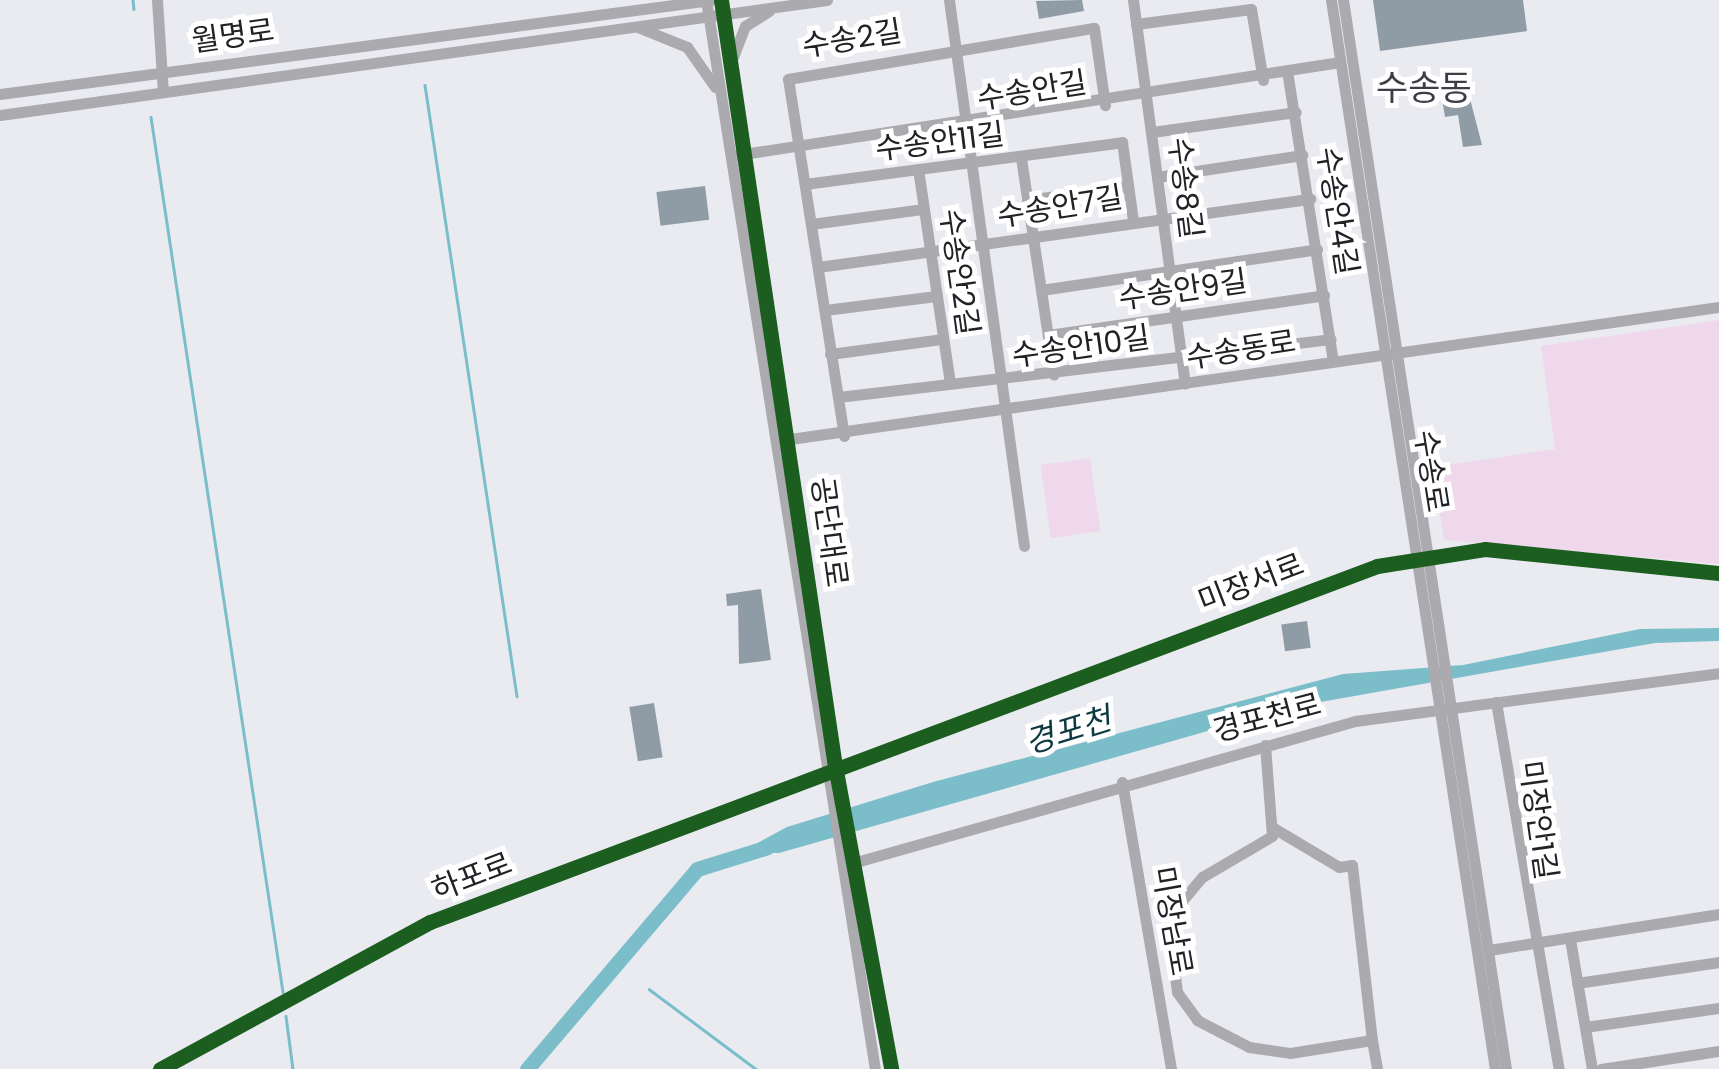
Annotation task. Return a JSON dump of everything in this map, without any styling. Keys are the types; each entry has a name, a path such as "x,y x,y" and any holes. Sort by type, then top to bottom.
{"street":[{"path":"156,0 162,92"},
{"path":"604,13 648,0"},
{"name":"월명로","path":"0,94 708,0"},
{"name":"공단대로","path":"708,0 717,10 734,86 836,768 891,1069"},
{"name":"월명로","path":"0,114 717,10 827,0"},
{"path":"950,0 1024,546"},
{"name":"수송8길","path":"1133,0 1186,383"},
{"name":"수송로","path":"1330,0 1440,647 1495,1069"},
{"name":"수송로","path":"1343,0 1392,352"},
{"path":"734,86 740,34 789,5"},
{"path":"1136,24 1251,9 1263,80"},
{"name":"공단대로","path":"717,10 723,113 821,774 875,1069"},
{"path":"606,28 645,28 687,47 713,79 723,113"},
{"name":"수송2길","path":"798,147 793,74 1094,28 1106,105"},
{"name":"수송안길","path":"730,156 1106,105 1263,80 1287,70 1340,62"},
{"name":"수송안4길","path":"1287,70 1333,361"},
{"path":"1152,132 1296,112"},
{"name":"수송안11길","path":"804,184 1122,142 1133,220"},
{"path":"798,147 844,436"},
{"path":"1158,177 1302,154"},
{"path":"1020,158 1054,375"},
{"name":"수송안2길","path":"918,169 950,382"},
{"path":"1027,200 1128,186"},
{"name":"수송안7길","path":"818,267 1033,238 1133,220 1310,199"},
{"path":"811,224 924,209"},
{"path":"1041,290 1317,249"},
{"name":"수송안9길","path":"1048,335 1324,295"},
{"path":"825,310 936,296"},
{"name":"수송동로","path":"772,442 844,436 1392,352 1719,307"},
{"path":"830,354 943,339"},
{"name":"수송안10길","path":"838,396 950,382 1001,384 1331,339"},
{"name":"미장서로","path":"821,774 1425,556 1485,549 1719,572"},
{"name":"경포천로","path":"839,865 1122,782 1265,745 1448,705 1719,673"},
{"name":"미장안1길","path":"1496,702 1531,944 1559,1069"},
{"name":"수송로","path":"1448,705 1506,1069"},
{"path":"1265,745 1272,827 1252,853 1202,878 1180,903 1170,936 1177,992 1197,1020 1248,1047 1290,1053 1372,1040"},
{"name":"하포로","path":"160,1069 430,922 821,774"},
{"name":"미장남로","path":"1122,782 1171,1069"},
{"path":"1272,827 1339,867 1352,865 1378,1069"},
{"path":"1489,950 1719,914"},
{"path":"1570,939 1592,1069"},
{"path":"1577,984 1719,962"},
{"path":"1585,1027 1719,1008"},
{"path":"1601,1069 1719,1051"}],"shaded area":[{"path":"1719,320 1719,564 1444,540 1433,467 1555,449 1541,346"},
{"path":"1090,458 1100,531 1051,538 1040,465"}],"water":[{"path":"1719,628 1719,641 1655,643 1292,707 779,853 741,852 787,827 933,782 1343,674 1463,665 1640,629"}],"building":[{"path":"1082,0 1084,11 1039,19 1036,1"},
{"path":"1373,0 1523,0 1527,31 1380,51"},
{"path":"1469,95 1482,145 1463,147 1458,115 1445,117 1442,99"},
{"path":"705,186 709,220 661,226 656,192"},
{"path":"761,589 771,660 739,664 738,605 727,606 726,594"},
{"path":"1307,621 1311,648 1285,651 1281,625"},
{"path":"654,703 663,757 638,761 629,707"}],"waterway":[{"path":"133,0 134,9"},
{"path":"425,85 517,696"},
{"path":"151,117 283,992"},
{"name":"경포천","path":"527,1069 697,869 768,847"},
{"path":"649,989 756,1069"},
{"path":"286,1016 293,1069"}],"cycle path":[{"path":"721,0 834,760 891,1069"},
{"path":"160,1069 430,922 1377,566 1485,549 1719,573"}],"district":[{"name":"수송동","path":"1424,88"}]}
